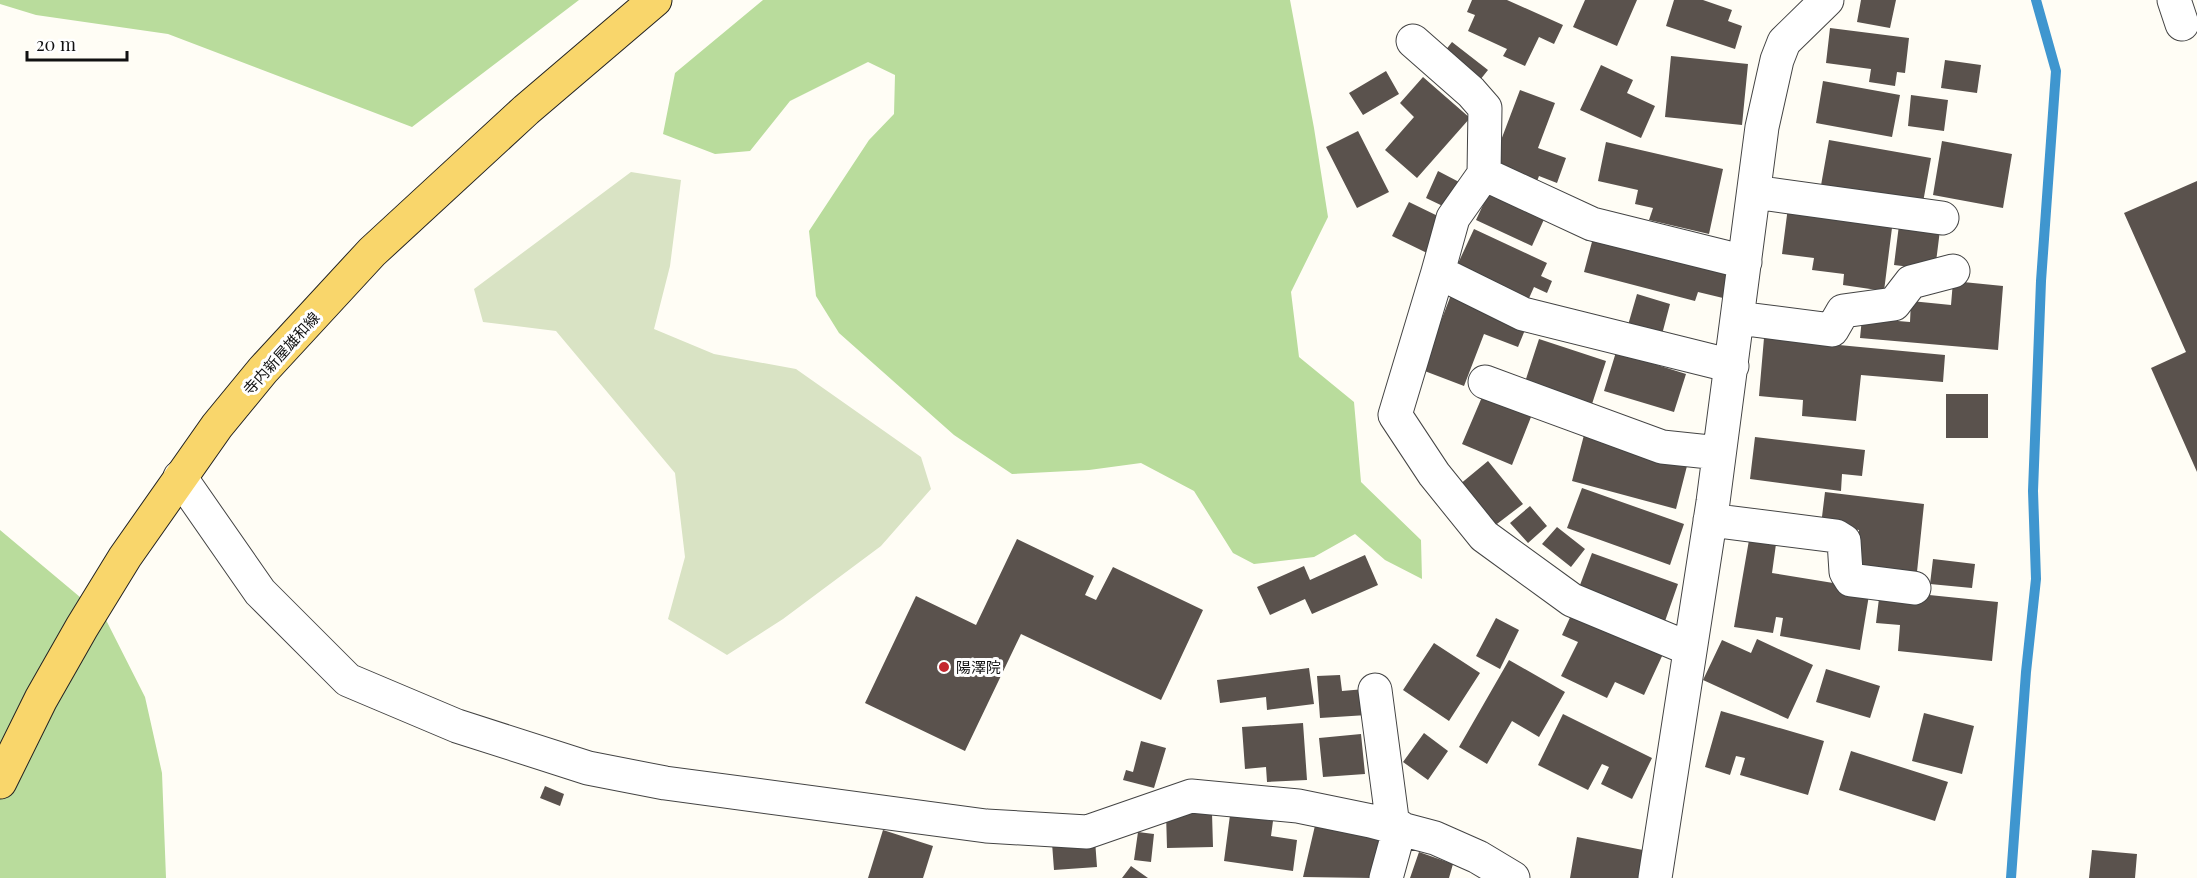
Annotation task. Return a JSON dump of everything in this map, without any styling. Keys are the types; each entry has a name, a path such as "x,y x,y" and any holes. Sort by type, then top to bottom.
{"main road":[{"name":"寺内新屋雄和線","path":"0,782 41,699 125,557 217,426 263,370 372,252 526,110 655,0"}],"street":[{"path":"1654,878 1710,520 1762,127 1777,60 1784,42 1827,0"},
{"path":"1413,42 1471,92 1485,108 1484,174 1453,218 1395,415 1434,474 1484,536 1572,600 1690,649"},
{"path":"1484,174 1593,224 1745,262"},
{"path":"1754,192 1942,218"},
{"path":"1738,318 1832,330 1843,311 1894,304 1911,282 1953,271"},
{"path":"1438,272 1523,315 1732,366"},
{"path":"1485,382 1662,447 1719,453"},
{"path":"180,477 260,592 348,680 457,726 588,768 665,783 986,826 1088,832 1191,796 1298,806 1397,827 1435,838 1478,857 1513,878"},
{"path":"1710,520 1836,536 1844,541 1846,572 1851,580 1914,588"},
{"path":"1375,690 1397,827 1386,878"}],"green space":[{"path":"0,0 579,0 412,127 168,34 36,15 0,4"},
{"path":"763,0 1290,0 1328,217 1291,292 1299,357 1354,402 1361,482 1421,540 1422,579 1385,560 1355,534 1314,557 1254,564 1233,553 1194,491 1141,463 1089,470 1012,474 954,435 839,333 816,296 809,231 869,140 894,114 895,75 868,62 790,101 750,151 715,154 663,134 675,73"},
{"path":"631,172 681,180 670,266 654,329 714,354 796,369 921,457 931,489 881,546 783,619 727,655 668,619 685,557 675,473 556,331 483,322 474,289"},
{"path":"0,530 105,618 145,697 162,773 166,878 0,878"}],"building":[{"path":"1472,0 1507,0 1563,25 1554,44 1539,37 1525,66 1503,56 1507,49 1468,31 1475,15 1467,12"},
{"path":"1585,0 1637,0 1617,46 1573,27"},
{"path":"1674,0 1703,0 1732,10 1728,21 1742,26 1735,49 1666,26"},
{"path":"1861,0 1896,0 1890,28 1857,22"},
{"path":"1830,28 1909,38 1905,73 1897,72 1895,86 1869,82 1871,69 1826,63"},
{"path":"1452,42 1488,70 1476,85 1441,56"},
{"path":"1671,56 1748,64 1742,125 1665,117"},
{"path":"1945,60 1981,65 1977,93 1941,88"},
{"path":"1601,65 1633,80 1627,93 1655,106 1641,138 1580,110"},
{"path":"1386,71 1399,94 1363,115 1349,93"},
{"path":"1423,77 1470,118 1417,178 1385,150 1414,117 1400,103"},
{"path":"1823,81 1900,95 1892,137 1816,123"},
{"path":"1520,90 1555,103 1538,148 1566,158 1557,183 1539,176 1534,189 1489,172"},
{"path":"1911,95 1948,100 1944,131 1908,126"},
{"path":"1358,131 1389,192 1357,208 1326,147"},
{"path":"1829,140 1931,158 1922,208 1820,191"},
{"path":"1942,141 2012,154 2003,208 1933,195"},
{"path":"1606,142 1723,169 1709,234 1649,220 1653,208 1635,204 1638,190 1598,181"},
{"path":"1438,171 1461,183 1449,209 1426,198"},
{"path":"2197,181 2197,472 2151,368 2186,352 2124,213"},
{"path":"1490,190 1546,215 1532,246 1476,220"},
{"path":"1409,202 1444,219 1427,253 1392,236"},
{"path":"1788,207 1893,220 1884,291 1843,285 1844,274 1812,270 1814,258 1782,254"},
{"path":"1899,225 1940,230 1935,270 1894,265"},
{"path":"1474,229 1547,263 1541,276 1552,281 1547,293 1534,287 1526,305 1454,272"},
{"path":"1593,238 1730,273 1723,298 1698,292 1695,301 1584,272"},
{"path":"1953,281 2003,286 1998,350 1860,338 1862,318 1910,322 1911,301 1951,305"},
{"path":"1637,294 1670,304 1660,342 1626,332"},
{"path":"1451,295 1527,325 1518,347 1484,334 1464,386 1422,370"},
{"path":"1764,338 1945,355 1943,382 1861,375 1856,421 1802,416 1803,400 1759,396"},
{"path":"1539,339 1606,361 1592,404 1525,382"},
{"path":"1616,352 1686,374 1674,412 1604,391"},
{"path":"1946,394 1988,394 1988,438 1946,438"},
{"path":"1482,397 1531,417 1512,465 1462,444"},
{"path":"1584,435 1688,462 1676,509 1572,481"},
{"path":"1755,437 1865,450 1862,476 1842,474 1841,491 1750,479"},
{"path":"1488,461 1523,504 1493,527 1459,485"},
{"path":"1582,488 1684,524 1670,565 1567,528"},
{"path":"1825,492 1924,504 1917,572 1856,565 1859,530 1821,525"},
{"path":"1530,506 1547,526 1528,543 1510,523"},
{"path":"1557,527 1585,549 1571,567 1542,544"},
{"name":"陽澤院","path":"1017,539 1094,576 1085,595 1096,600 1113,567 1203,610 1161,700 1021,634 965,751 865,703 916,596 976,625"},
{"path":"1749,540 1776,544 1772,573 1870,589 1860,650 1780,636 1783,618 1776,617 1773,633 1734,627"},
{"path":"1592,553 1678,584 1664,624 1577,593"},
{"path":"1365,555 1378,585 1312,614 1305,599 1270,615 1257,587 1304,566 1310,580"},
{"path":"1933,559 1975,564 1972,588 1930,584"},
{"path":"1880,590 1998,602 1992,661 1898,651 1900,625 1876,623"},
{"path":"1573,611 1663,654 1644,695 1615,682 1607,698 1561,676 1578,642 1562,635"},
{"path":"1496,618 1519,630 1500,669 1476,656"},
{"path":"1757,639 1813,665 1788,719 1703,680 1722,640 1751,653"},
{"path":"1434,643 1480,673 1449,721 1403,690"},
{"path":"1509,660 1565,692 1539,737 1512,721 1487,764 1459,747"},
{"path":"1309,668 1314,704 1267,710 1266,697 1220,703 1217,680"},
{"path":"1826,669 1880,686 1870,718 1816,702"},
{"path":"1340,675 1342,691 1365,689 1367,715 1320,718 1317,676"},
{"path":"1721,711 1824,741 1808,795 1740,775 1745,758 1736,756 1730,775 1705,767"},
{"path":"1924,713 1974,726 1962,774 1912,761"},
{"path":"1563,714 1652,758 1632,799 1601,784 1609,767 1602,764 1588,790 1538,765"},
{"path":"1303,723 1307,780 1267,782 1266,767 1245,769 1242,727"},
{"path":"1424,733 1448,751 1428,780 1403,762"},
{"path":"1361,734 1365,774 1323,777 1319,738"},
{"path":"1141,741 1166,748 1154,788 1123,780 1126,770 1133,772"},
{"path":"1851,751 1948,782 1935,821 1839,790"},
{"path":"545,786 564,794 560,806 540,798"},
{"path":"1166,813 1212,813 1213,847 1167,848"},
{"path":"1230,815 1273,821 1271,836 1297,840 1293,871 1224,861"},
{"path":"1317,817 1381,832 1370,878 1303,877"},
{"path":"883,830 933,846 923,878 868,878"},
{"path":"1138,832 1154,834 1151,862 1134,860"},
{"path":"1577,837 1643,850 1638,878 1570,878"},
{"path":"1095,840 1097,867 1054,870 1052,843"},
{"path":"2092,850 2137,854 2135,878 2089,878"},
{"path":"1419,852 1453,864 1449,878 1410,878"},
{"path":"1131,866 1148,878 1122,878"}],"waterway":[{"path":"2011,878 2026,672 2036,579 2033,491 2041,281 2056,71 2036,0"}],"place":[{"name":"陽澤院","path":"944,667"}]}
